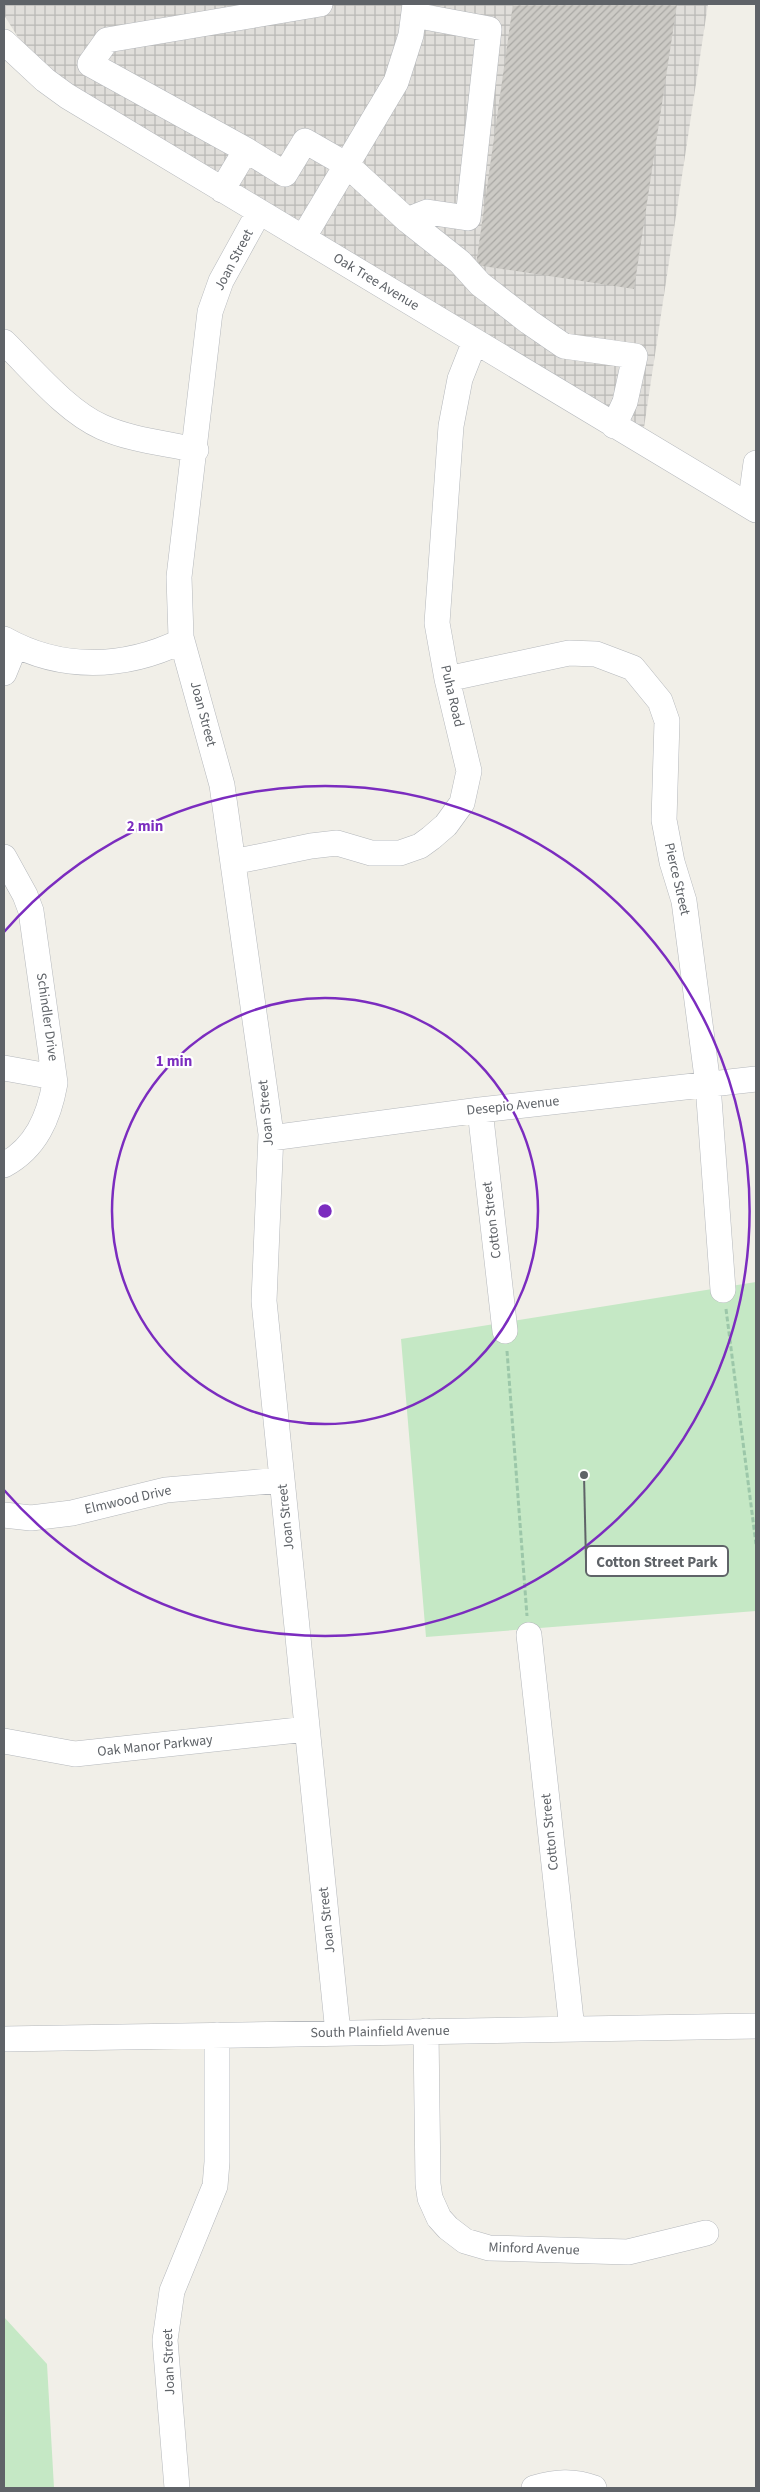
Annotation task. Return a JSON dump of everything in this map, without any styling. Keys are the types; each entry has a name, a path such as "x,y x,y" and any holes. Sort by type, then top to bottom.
{"street":[{"path":"67,96 107,40 320,4"},
{"path":"303,238 396,82 404,62 414,9 489,29 468,218 427,212 407,220"},
{"name":"Oak Tree Avenue","path":"4,42 45,80 67,96 753,508"},
{"path":"90,64 246,150 285,174 305,141 347,165 407,220 460,262 480,284 564,346 634,356 625,402 614,426"},
{"path":"222,190 246,150"},
{"name":"Joan Street","path":"259,212 221,281 210,312 196,450 179,577 182,641 222,785 271,1138 264,1301 338,2033"},
{"name":"Puha Road","path":"233,862 311,846 337,843 371,853 400,853 420,846 431,838 446,824 462,803 469,772 447,679 437,623 446,474 457,395 475,341"},
{"path":"4,342 65,401 100,427 123,435 196,450"},
{"path":"753,508 756,462"},
{"path":"4,673 10,642 52,658 90,663 128,660 147,656 182,641"},
{"name":"Pierce Street","path":"447,679 569,653 596,654 633,668 660,701 667,721 664,820 672,862 684,901 708,1085 723,1290"},
{"name":"Schindler Drive","path":"4,857 31,910 54,1078 52,1103 39,1132 27,1148 4,1165"},
{"path":"4,1068 54,1078"},
{"name":"Desepio Avenue","path":"271,1138 480,1110 756,1079"},
{"name":"Cotton Street","path":"480,1110 505,1331"},
{"name":"Elmwood Drive","path":"4,1516 31,1518 72,1513 166,1490 282,1480"},
{"name":"Cotton Street","path":"529,1634 572,2029"},
{"name":"Oak Manor Parkway","path":"4,1741 74,1754 307,1728"},
{"name":"South Plainfield Avenue","path":"4,2039 756,2026"},
{"name":"Minford Avenue","path":"426,2031 428,2184 430,2198 439,2218 448,2228 465,2241 489,2248 628,2252 706,2234"},
{"name":"Joan Street","path":"177,2488 165,2340 172,2291 214,2186 217,2162 217,2035"},
{"path":"534,2488 552,2483 567,2482 594,2488"}],"path":[{"path":"723,1290 754,1509 756,1544"},
{"path":"505,1331 529,1634"}],"shaded area":[{"path":"4,4 708,4 643,434 35,64 4,15"}],"green space":[{"path":"756,1282 756,1611 426,1637 401,1339"},
{"path":"4,2317 47,2364 54,2488 4,2488"}],"building":[{"path":"513,4 677,4 634,289 476,265"}],"place":[{"name":"Cotton Street Park","path":"584,1475"}]}
